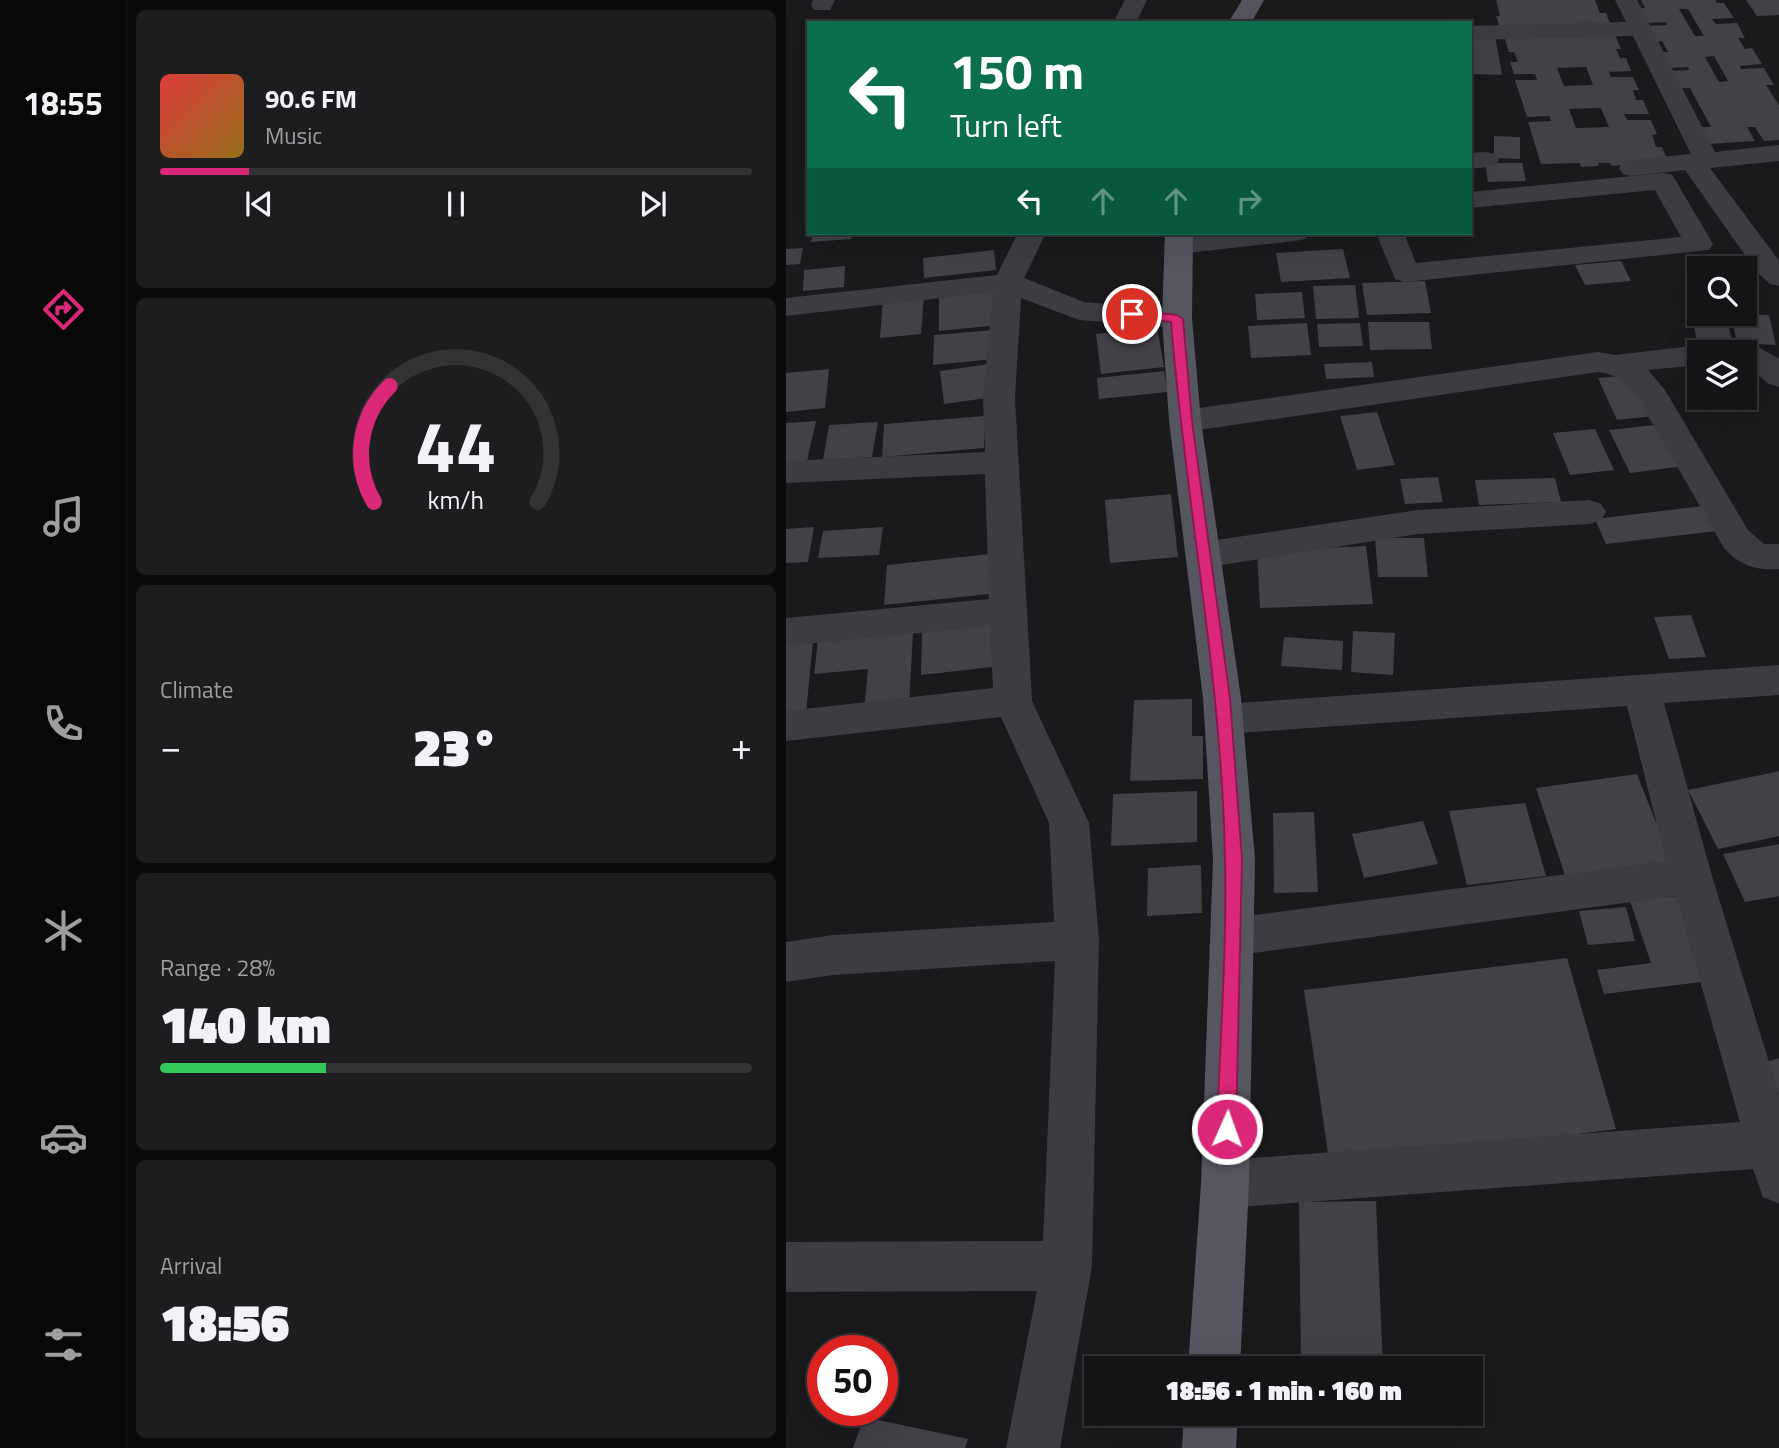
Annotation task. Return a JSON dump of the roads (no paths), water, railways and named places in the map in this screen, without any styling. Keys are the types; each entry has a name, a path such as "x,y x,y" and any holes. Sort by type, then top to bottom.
{"main road":[{"path":"1240,21 1253,0"},
{"path":"1179,239 1177,319 1185,421 1224,719 1234,859 1225,1184 1215,1356"},
{"path":"1209,1448 1210,1426"}],"street":[{"path":"1125,21 1137,0"},
{"path":"1627,0 1700,162 1767,266 1779,278"},
{"path":"1472,33 1617,30 1632,29 1639,24"},
{"path":"1578,173 1779,153"},
{"path":"1391,235 1405,273 1699,244 1663,181 1472,200"},
{"path":"1031,235 1013,284 999,398 1007,611 1014,701 1069,823 1077,940 1067,1266 1033,1448"},
{"path":"1179,239 1256,235"},
{"path":"786,307 1013,284 1079,311 1177,319"},
{"path":"1185,421 1598,362 1619,364 1687,356"},
{"path":"1757,357 1779,377"},
{"path":"1619,364 1637,375 1649,390 1736,539 1749,554 1765,558 1779,556"},
{"path":"786,472 1002,462"},
{"path":"1203,555 1418,523 1589,512"},
{"path":"786,632 1007,611"},
{"path":"1224,719 1779,680"},
{"path":"1225,1184 1774,1162 1691,876 1641,688"},
{"path":"786,726 1014,701"},
{"path":"1232,937 1691,876"},
{"path":"786,962 833,955 1077,940"},
{"path":"786,1267 1067,1266"}]}
